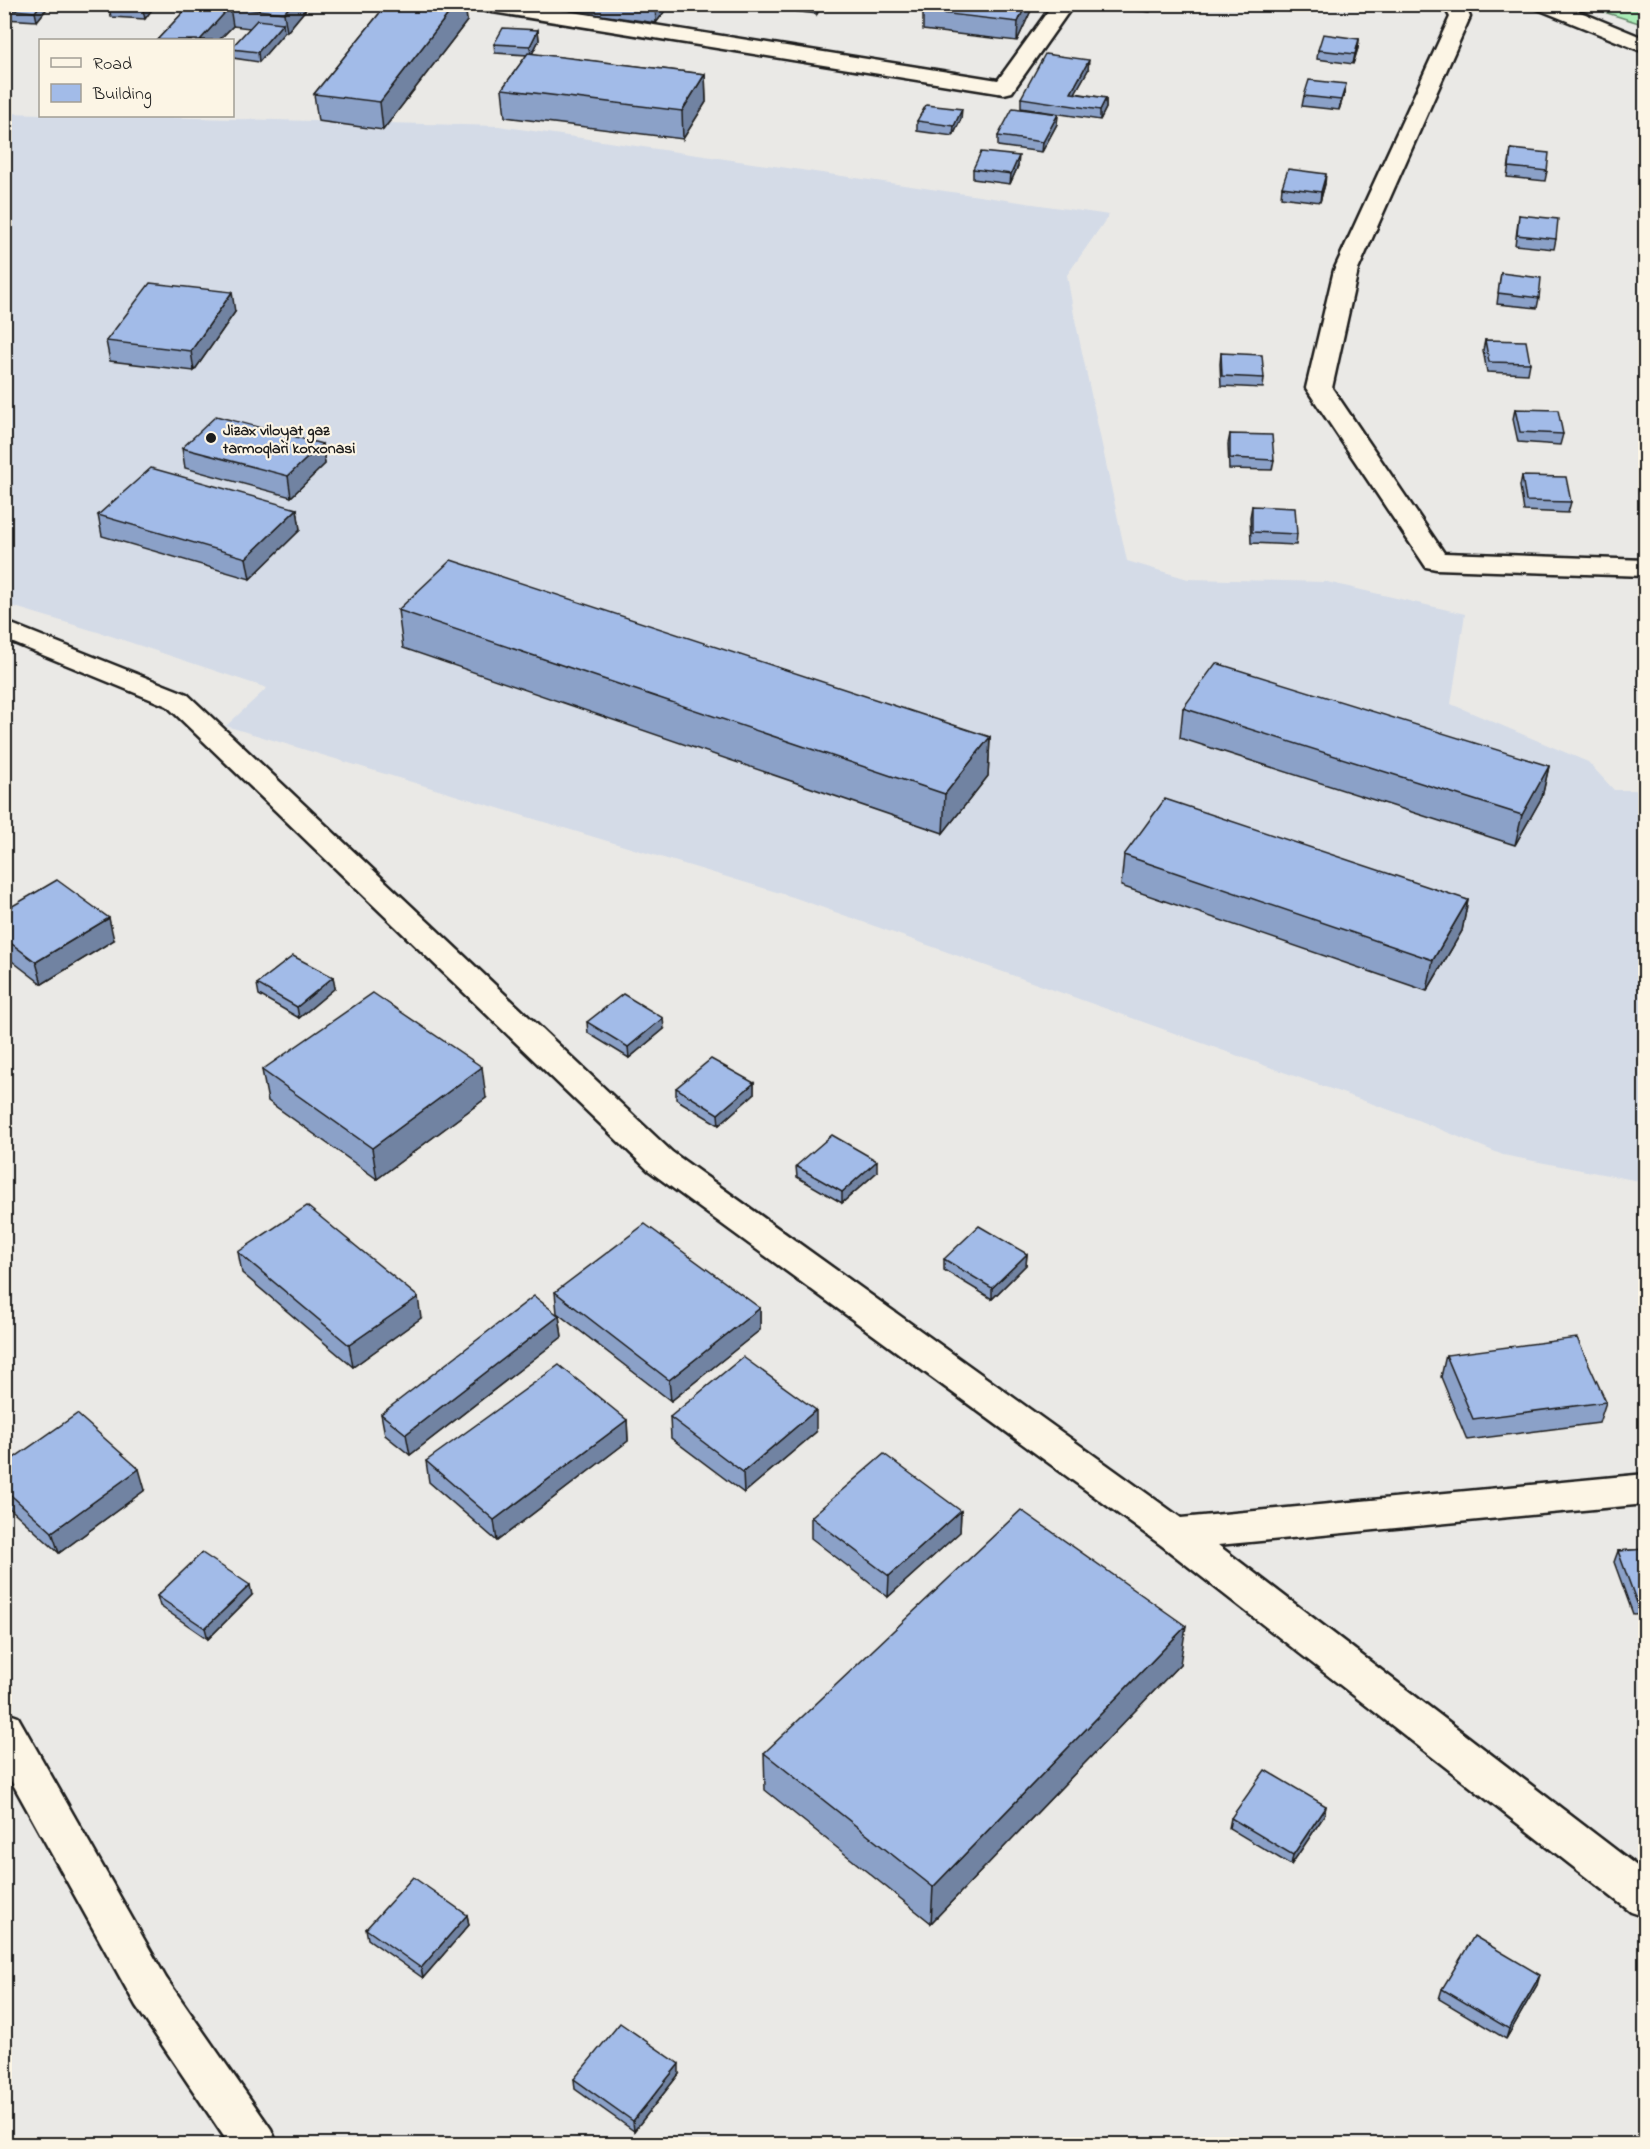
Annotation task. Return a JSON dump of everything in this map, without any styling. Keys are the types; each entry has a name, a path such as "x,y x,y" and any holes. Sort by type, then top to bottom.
{"street":[{"path":"480,4 1004,87 1064,4"},
{"path":"1453,4 1460,17 1346,270 1319,388 1436,561 1646,568"},
{"path":"1542,4 1646,47"},
{"path":"4,629 177,700 660,1161 1175,1534 1646,1898"},
{"path":"1175,1534 1646,1489"},
{"path":"4,1729 152,1992 255,2145"}],"shaded area":[{"path":"5,113 39,114 39,117 157,117 499,126 1109,215 1067,275 1127,561 1188,579 1327,582 1465,614 1451,704 1588,762 1614,790 1645,790 1645,1252 1639,1181 1503,1155 1415,1119 793,897 226,726 267,688 111,636 5,604"}],"green space":[{"path":"1582,5 1645,5 1645,25"}],"building":[{"path":"5,4 41,4 35,12 4,9"},
{"path":"111,4 147,4 143,10 109,8"},
{"path":"191,4 292,4 284,13 230,7 201,39 158,39"},
{"path":"387,4 456,4 380,102 314,94"},
{"path":"927,4 1026,4 1018,22 923,11"},
{"path":"257,20 283,23 258,52 234,49 234,45"},
{"path":"503,28 538,30 530,46 494,44"},
{"path":"1323,34 1359,39 1355,54 1318,50"},
{"path":"528,53 705,74 682,111 502,89"},
{"path":"1045,54 1089,60 1071,93 1106,98 1100,110 1021,98"},
{"path":"1309,80 1346,84 1341,100 1304,96"},
{"path":"926,105 962,109 954,126 917,121"},
{"path":"1013,108 1058,114 1043,142 998,136"},
{"path":"1511,149 1549,153 1547,171 1509,167"},
{"path":"981,152 1019,156 1011,174 973,169"},
{"path":"1288,169 1326,174 1321,192 1282,187"},
{"path":"1519,215 1558,219 1556,239 1517,235"},
{"path":"1501,273 1541,278 1539,298 1498,293"},
{"path":"150,283 232,292 191,351 106,341"},
{"path":"1485,340 1526,341 1530,363 1489,362"},
{"path":"1221,353 1262,355 1264,378 1222,376"},
{"path":"1515,409 1558,410 1563,434 1520,432"},
{"path":"216,416 322,444 288,476 182,448"},
{"path":"1230,434 1272,435 1274,460 1230,458"},
{"path":"151,468 297,509 246,558 98,515"},
{"path":"1522,476 1566,477 1571,502 1526,501"},
{"path":"1252,506 1295,508 1297,534 1252,532"},
{"path":"451,560 990,737 945,794 398,610"},
{"path":"1216,663 1549,766 1522,815 1183,708"},
{"path":"1165,799 1468,900 1433,960 1124,855"},
{"path":"57,880 109,918 36,962 4,938 4,911"},
{"path":"293,956 333,977 297,1007 257,984"},
{"path":"373,993 482,1067 372,1148 262,1070"},
{"path":"623,994 663,1018 628,1047 587,1022"},
{"path":"711,1059 754,1083 718,1114 676,1088"},
{"path":"832,1135 877,1161 842,1192 796,1166"},
{"path":"307,1206 418,1297 349,1345 238,1252"},
{"path":"645,1224 760,1308 669,1380 555,1292"},
{"path":"979,1226 1027,1254 992,1288 944,1259"},
{"path":"534,1296 559,1316 406,1434 381,1414"},
{"path":"1577,1338 1606,1402 1473,1419 1446,1355"},
{"path":"743,1357 816,1410 743,1472 670,1417"},
{"path":"559,1365 627,1420 494,1520 426,1461"},
{"path":"77,1414 139,1469 52,1532 4,1489 4,1465"},
{"path":"884,1454 961,1511 889,1576 811,1517"},
{"path":"1021,1510 1186,1626 933,1887 764,1753"},
{"path":"1646,1549 1646,1602 1637,1603 1618,1551"},
{"path":"202,1553 250,1585 205,1628 157,1596"},
{"path":"1265,1770 1326,1806 1293,1855 1231,1818"},
{"path":"413,1877 467,1915 421,1968 366,1929"},
{"path":"1474,1936 1540,1975 1509,2029 1442,1989"},
{"path":"620,2023 679,2064 633,2121 574,2079"}],"place":[{"name":"Jizax viloyat gaz tarmoqlari korxonasi","path":"211,438"}]}
